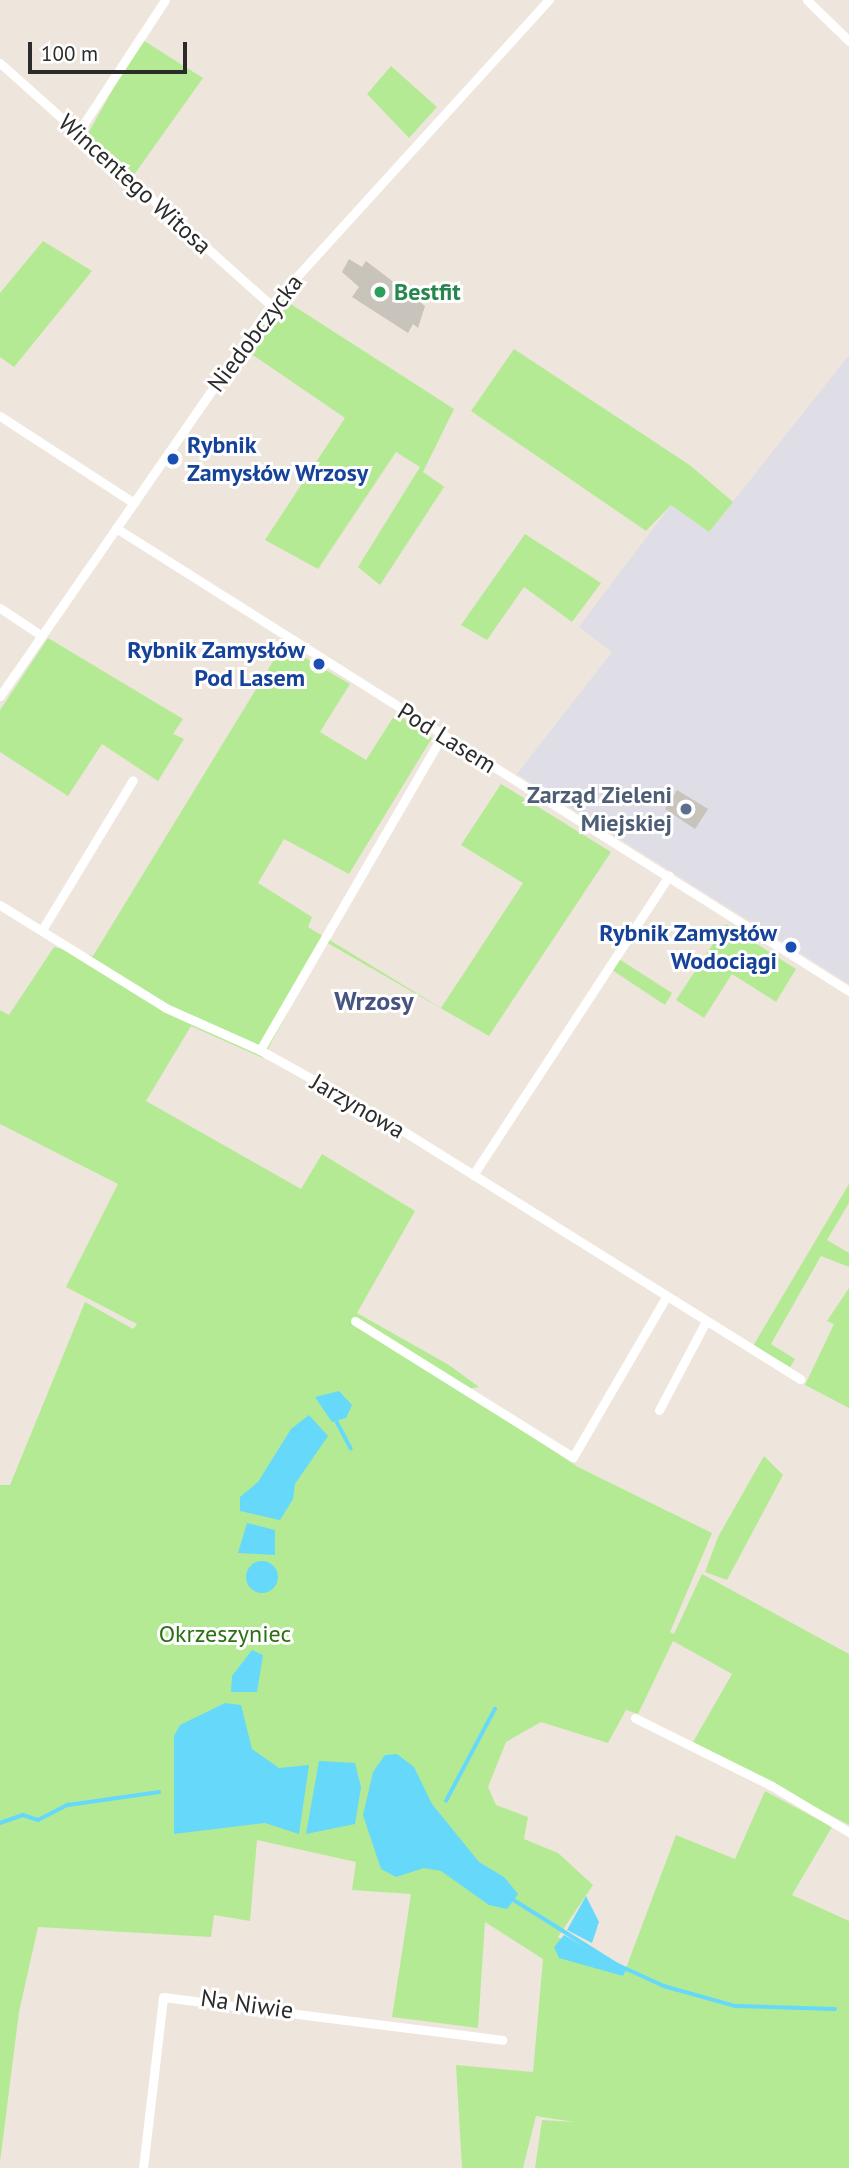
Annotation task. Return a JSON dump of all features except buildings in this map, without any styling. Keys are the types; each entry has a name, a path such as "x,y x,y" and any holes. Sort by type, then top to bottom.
{"street":[{"path":"78,134 165,0"},
{"name":"Niedobczycka","path":"0,696 271,305 549,0"},
{"path":"810,1 849,41"},
{"name":"Wincentego Witosa","path":"0,63 271,305"},
{"path":"0,416 134,503"},
{"name":"Pod Lasem","path":"116,528 849,991"},
{"path":"0,608 42,636"},
{"path":"260,1050 442,736"},
{"path":"42,930 132,780"},
{"path":"473,1175 669,876"},
{"name":"Jarzynowa","path":"0,905 166,1008 260,1050 473,1175 705,1323 800,1379"},
{"path":"355,1321 573,1457 666,1297"},
{"path":"659,1410 705,1323"},
{"path":"635,1718 772,1786 849,1832"},
{"name":"Na Niwie","path":"143,2168 163,1997 502,2039"}],"shaded area":[{"path":"849,355 849,984 517,774 612,652 579,627 671,505 709,532"}],"green space":[{"path":"141,39 203,78 126,186 81,146"},
{"path":"391,66 437,107 409,138 367,94"},
{"path":"43,241 92,271 14,367 0,357 0,293"},
{"path":"283,299 454,409 423,472 452,492 444,487 380,585 358,567 420,467 396,452 318,569 265,540 345,418 244,349"},
{"path":"514,349 691,466 733,502 709,532 671,505 646,531 471,411"},
{"path":"525,534 601,583 572,622 524,587 487,640 461,625"},
{"path":"48,638 183,719 173,734 184,739 158,781 102,744 68,796 0,752 0,710"},
{"name":"Okrzeszyniec","path":"283,645 350,684 320,732 366,760 396,713 432,738 349,874 284,839 258,883 312,917 308,927 441,1008 523,883 461,845 501,784 611,852 489,1036 326,942 263,1058 191,1026 146,1101 301,1189 322,1154 415,1211 357,1313 449,1365 479,1387 461,1390 578,1467 712,1533 670,1632 674,1634 702,1574 849,1654 849,1825 693,1742 732,1674 673,1641 638,1714 626,1710 608,1743 541,1722 506,1742 488,1787 496,1805 528,1817 524,1839 558,1853 593,1885 558,1937 623,1976 676,1835 735,1859 765,1791 832,1827 792,1895 849,1921 849,2168 535,2168 542,2120 574,2122 536,2116 523,2168 462,2168 456,2065 533,2072 543,1959 485,1922 478,2028 392,2017 411,1894 352,1890 356,1862 257,1840 250,1921 214,1915 211,1937 38,1927 19,2012 0,2162 0,1485 10,1485 85,1302 133,1329 137,1324 66,1287 118,1184 0,1124 0,1010 9,1015 54,947 93,956"},
{"path":"726,924 796,969 776,1002 732,974 704,1018 676,1000"},
{"path":"619,959 672,993 665,1005 612,970"},
{"path":"849,1184 849,1203 827,1240 849,1253 849,1267 821,1256 771,1344 795,1359 790,1367 753,1346"},
{"path":"849,1288 849,1408 805,1385 834,1324 827,1321"},
{"path":"764,1456 783,1475 727,1580 705,1572 718,1537"}],"water":[{"path":"339,1391 352,1405 346,1418 332,1422 315,1397"},
{"path":"309,1415 328,1436 295,1484 293,1499 280,1520 240,1511 240,1497 258,1482 291,1429"},
{"path":"247,1523 275,1530 275,1555 238,1553"},
{"path":"262,1561 273,1566 278,1577 273,1588 262,1593 251,1588 246,1577 251,1566"},
{"path":"252,1650 263,1655 257,1692 231,1692 232,1676"},
{"path":"225,1703 241,1705 252,1749 279,1768 309,1765 299,1834 265,1823 174,1834 174,1736 180,1725"},
{"path":"397,1754 414,1767 432,1804 479,1862 504,1877 518,1894 507,1909 489,1905 441,1871 424,1868 396,1877 381,1869 363,1815 373,1772 385,1755"},
{"path":"319,1761 355,1763 361,1787 355,1824 306,1834"},
{"path":"586,1896 599,1922 592,1943 567,1930"},
{"path":"564,1935 626,1970 623,1976 559,1958 554,1947"}],"waterway":[{"path":"336,1420 351,1448"},
{"path":"446,1801 495,1709"},
{"path":"0,1823 23,1815 38,1820 68,1805 159,1792"},
{"path":"514,1900 616,1964 664,1986 735,2006 835,2009"}],"place":[{"name":"Bestfit","path":"380,292"},
{"name":"Rybnik Zamysłów Wrzosy","path":"173,459"},
{"name":"Rybnik Zamysłów Pod Lasem","path":"319,664"},
{"name":"Zarząd Zieleni Miejskiej","path":"686,809"},
{"name":"Rybnik Zamysłów Wodociągi","path":"791,947"}],"district":[{"name":"Wrzosy","path":"374,1001"}]}
